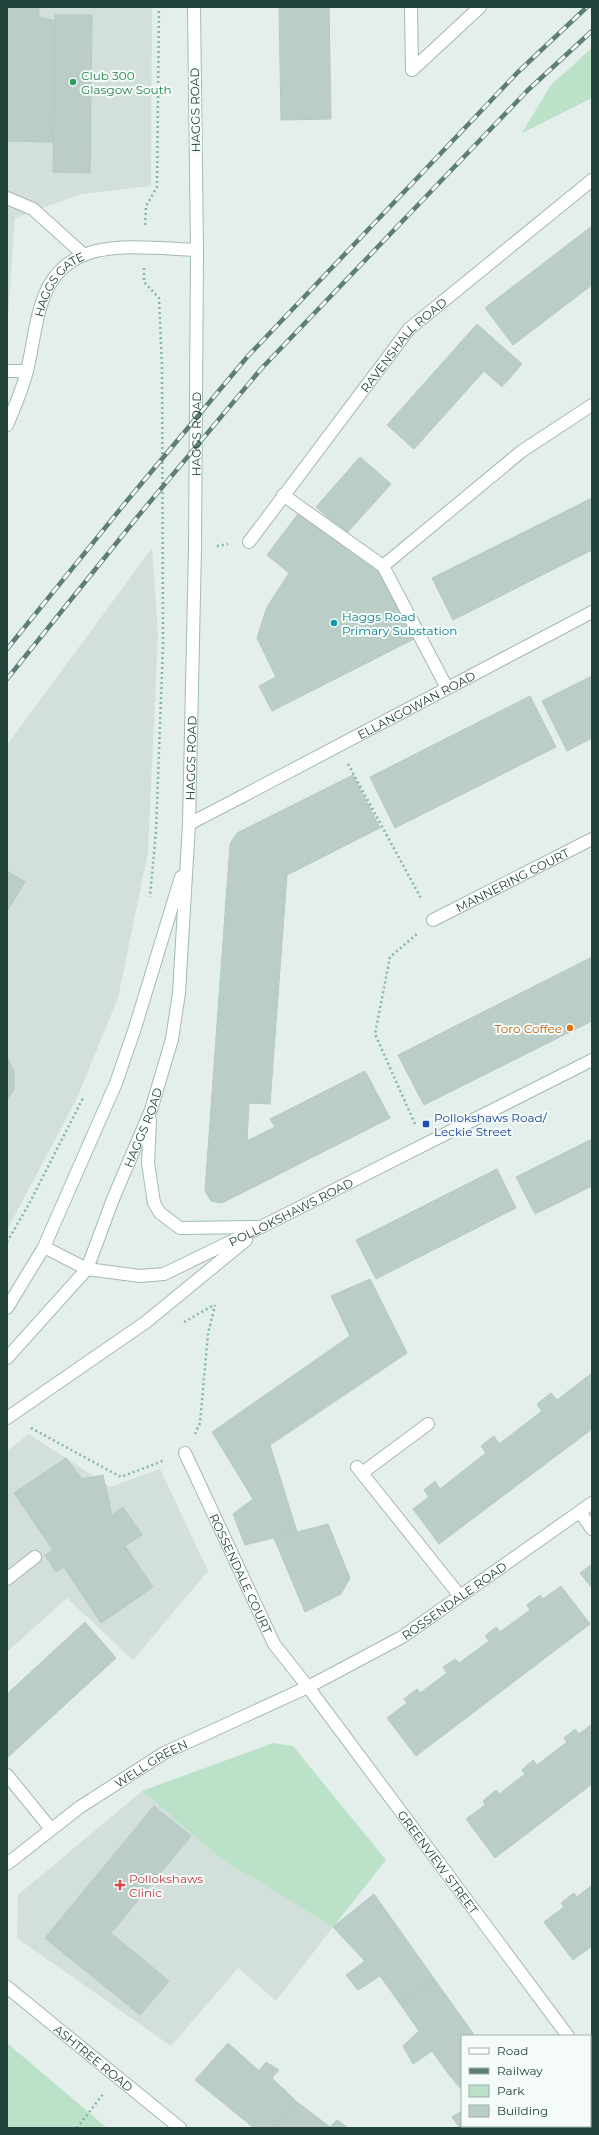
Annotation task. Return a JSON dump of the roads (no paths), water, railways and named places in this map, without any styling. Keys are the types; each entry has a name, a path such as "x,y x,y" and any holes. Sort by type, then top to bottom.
{"street":[{"name":"HAGGS ROAD","path":"7,1358 88,1269 113,1199 151,1110 172,1039 178,1000 189,824 195,549 197,250 194,7"},
{"path":"411,7 412,70 480,7"},
{"name":"RAVENSHALL ROAD","path":"248,542 409,329 592,180"},
{"path":"7,198 33,209 84,255"},
{"name":"HAGGS GATE","path":"7,425 19,399 27,372 43,296 51,281 59,271 68,263 84,255 114,250 197,250"},
{"path":"7,371 27,372"},
{"path":"383,566 522,451 592,405"},
{"path":"283,496 383,566 447,688"},
{"name":"ELLANGOWAN ROAD","path":"189,824 592,612"},
{"name":"MANNERING COURT","path":"433,920 592,839"},
{"name":"HAGGS ROAD","path":"44,1247 116,1083 135,1028 186,861"},
{"name":"POLLOKSHAWS ROAD","path":"44,1247 88,1269 140,1276 164,1274 592,1060"},
{"path":"151,1110 148,1163 154,1203 160,1213 180,1228 260,1227"},
{"path":"9,1417 146,1322 260,1227"},
{"path":"7,1308 44,1247"},
{"path":"428,1424 359,1470 460,1596"},
{"name":"ROSSENDALE COURT","path":"185,1453 274,1644 308,1687"},
{"name":"ROSSENDALE ROAD","path":"308,1687 402,1637 580,1512 592,1502"},
{"path":"580,1512 592,1529"},
{"path":"7,1580 35,1557"},
{"name":"WELL GREEN","path":"7,1864 80,1807 164,1753 308,1687"},
{"name":"GREENVIEW STREET","path":"308,1687 567,2035"},
{"path":"7,1775 51,1829"},
{"name":"ASHTREE ROAD","path":"7,1988 180,2128"}],"railway":[{"path":"7,649 126,502 248,356 518,72 587,7"},
{"path":"7,679 139,515 261,369 528,90 592,31"}],"place":[{"name":"Club 300 Glasgow South","path":"73,82"},
{"name":"Haggs Road Primary Substation","path":"334,623"},
{"name":"Toro Coffee","path":"570,1028"},
{"name":"Pollokshaws Road/ Leckie Street","path":"426,1124"},
{"name":"Pollokshaws Clinic","path":"120,1885"}]}
